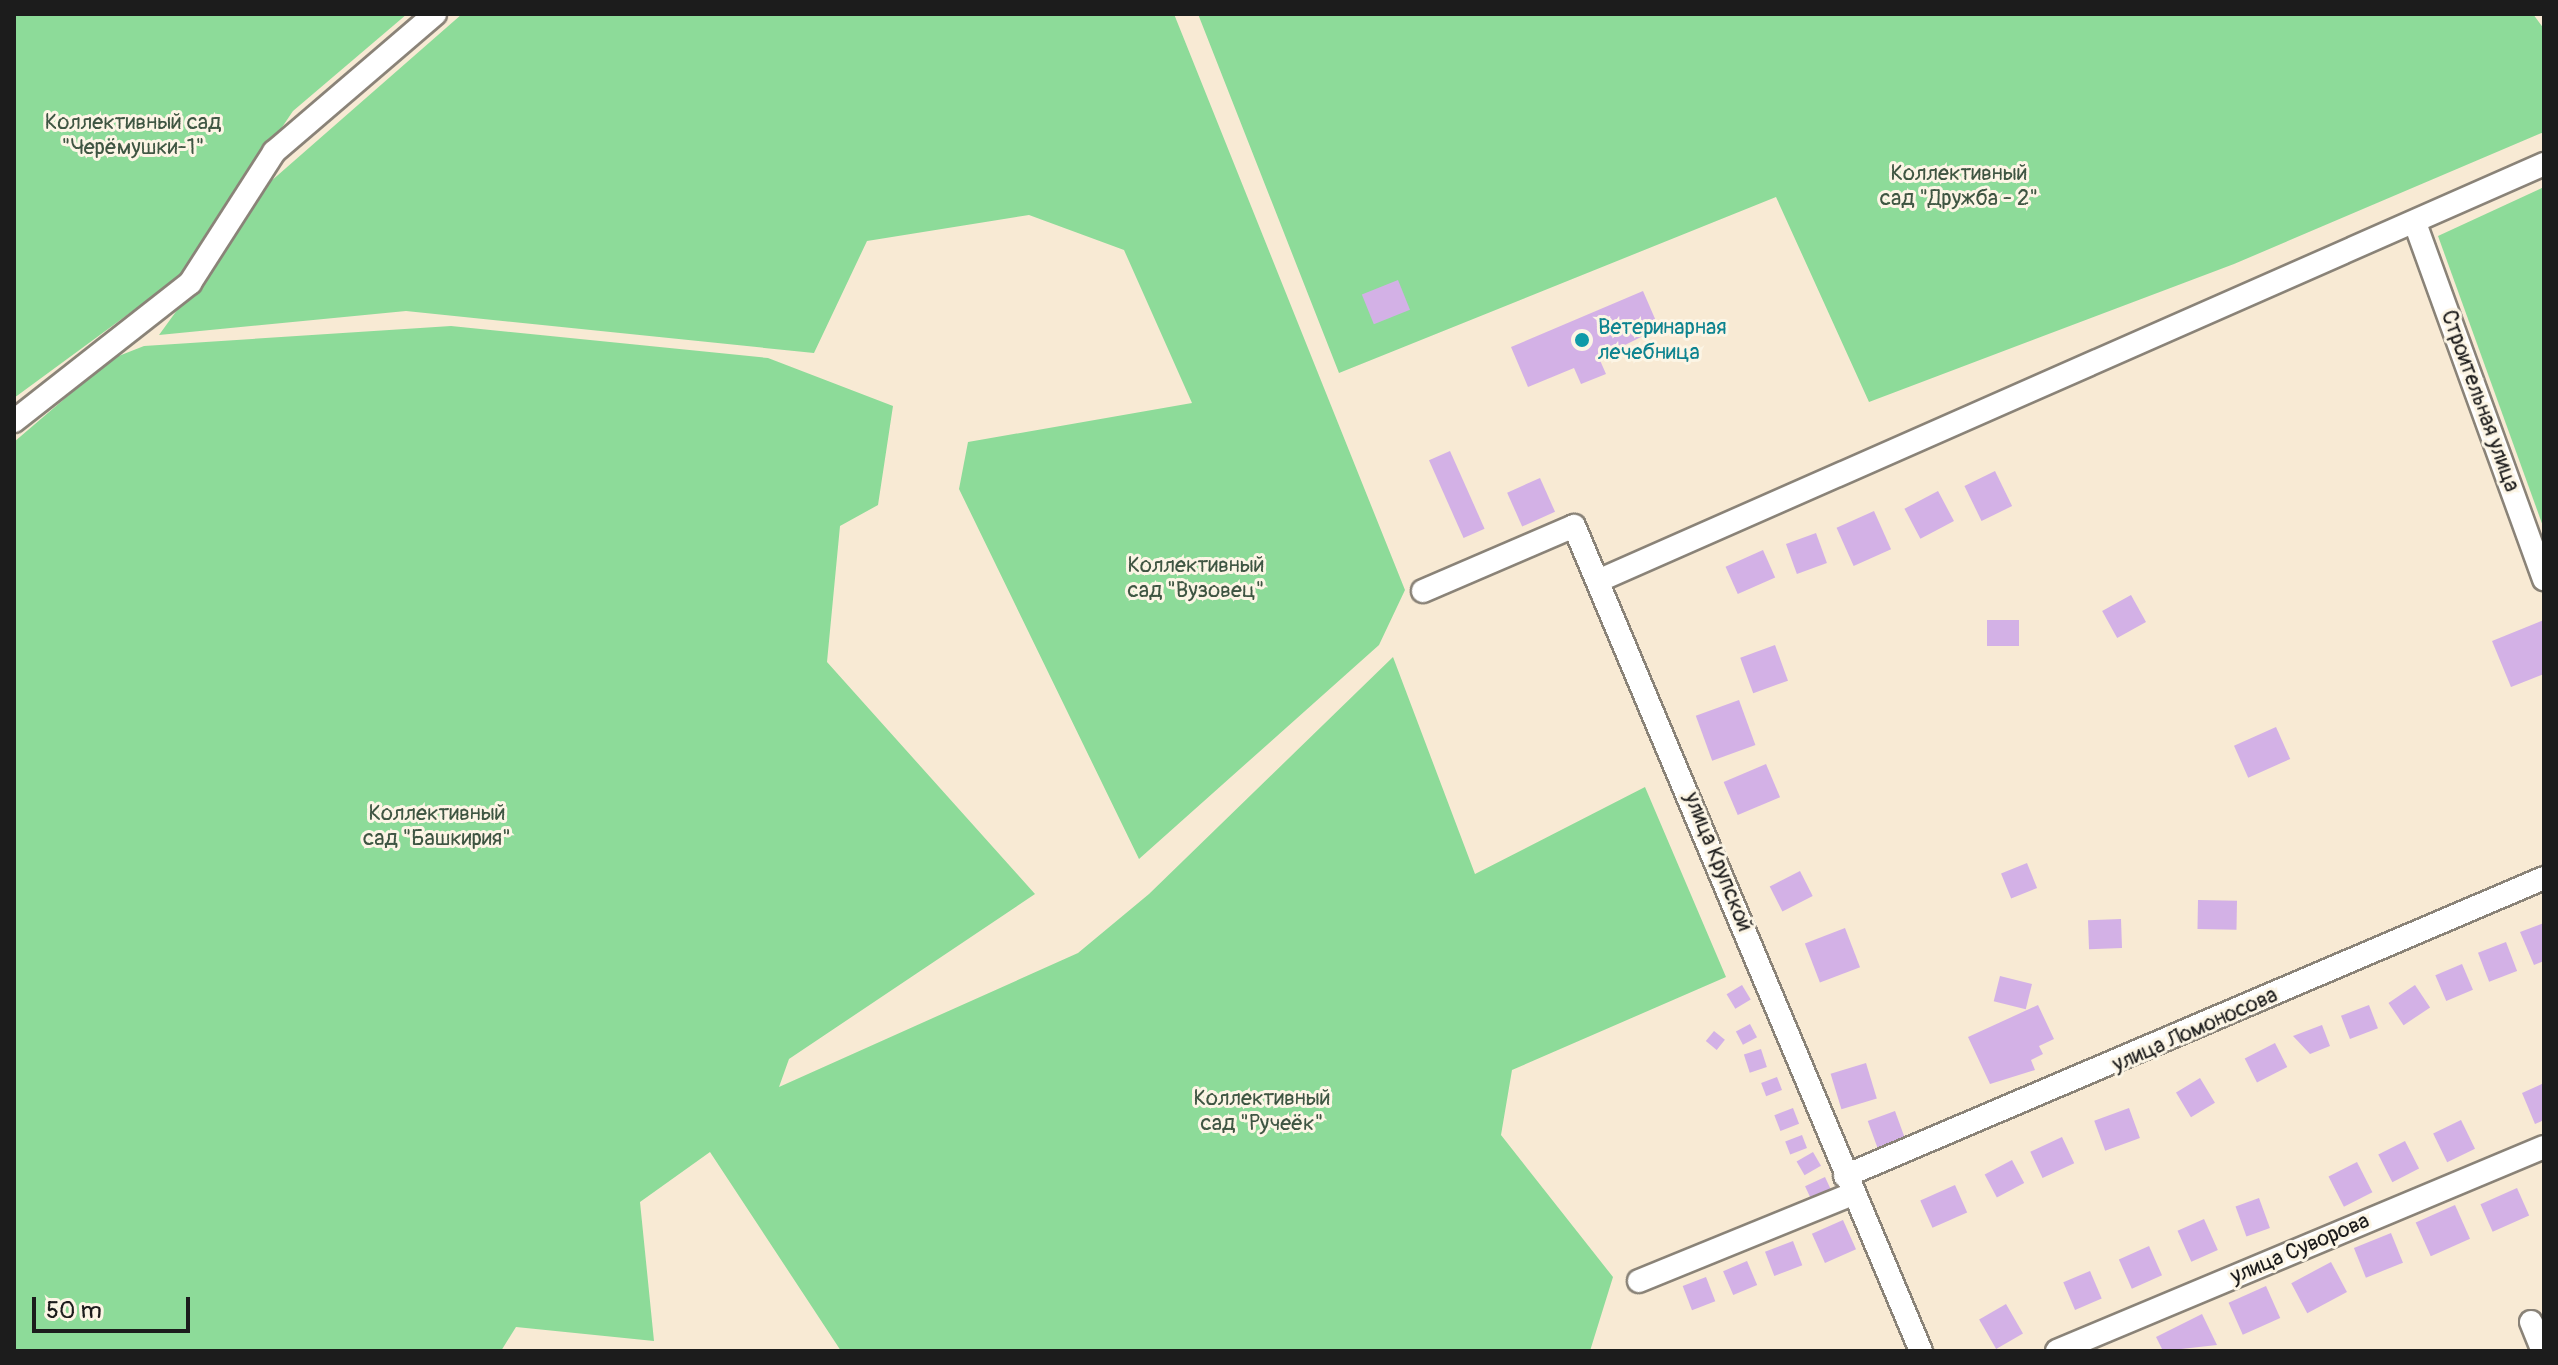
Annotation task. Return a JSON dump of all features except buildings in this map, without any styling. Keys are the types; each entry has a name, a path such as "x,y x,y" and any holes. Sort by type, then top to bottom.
{"street":[{"path":"14,421 190,283 274,152 435,14"},
{"path":"1600,580 2544,164"},
{"name":"Строительная улица","path":"2415,223 2544,579"},
{"name":"улица Крупской","path":"1423,591 1574,526 1600,580 1848,1185 1921,1351"},
{"name":"улица Ломоносова","path":"1639,1281 1848,1185 2544,878"},
{"name":"улица Суворова","path":"2057,1351 2544,1147"},
{"path":"2531,1322 2543,1351"}],"green space":[{"name":"Коллективный сад \"Черёмушки-1\"","path":"14,14 407,14 293,111 183,274 14,398"},
{"name":"Коллективный сад \"Вузовец\"","path":"462,14 1174,14 1405,590 1379,645 1139,859 959,489 968,442 1192,403 1124,250 1029,215 867,241 814,353 406,311 159,335 270,182"},
{"name":"Коллективный сад \"Дружба - 2\"","path":"1198,14 2533,14 2544,29 2544,132 2234,264 1869,402 1776,197 1339,373"},
{"path":"2544,187 2544,529 2438,236"},
{"name":"Коллективный сад \"Башкирия\"","path":"451,326 768,358 893,406 878,505 840,526 827,662 1035,894 789,1059 779,1087 1078,953 1149,894 1393,657 1475,874 1645,787 1726,977 1512,1070 1501,1135 1613,1277 1590,1351 841,1351 710,1152 640,1202 654,1341 516,1327 501,1351 14,1351 14,442 111,359 144,346"}],"place":[{"name":"Ветеринарная лечебница","path":"1582,340"}],"park label":[{"name":"Коллективный сад \"Ручеёк\"","path":"1262,1110"}]}
